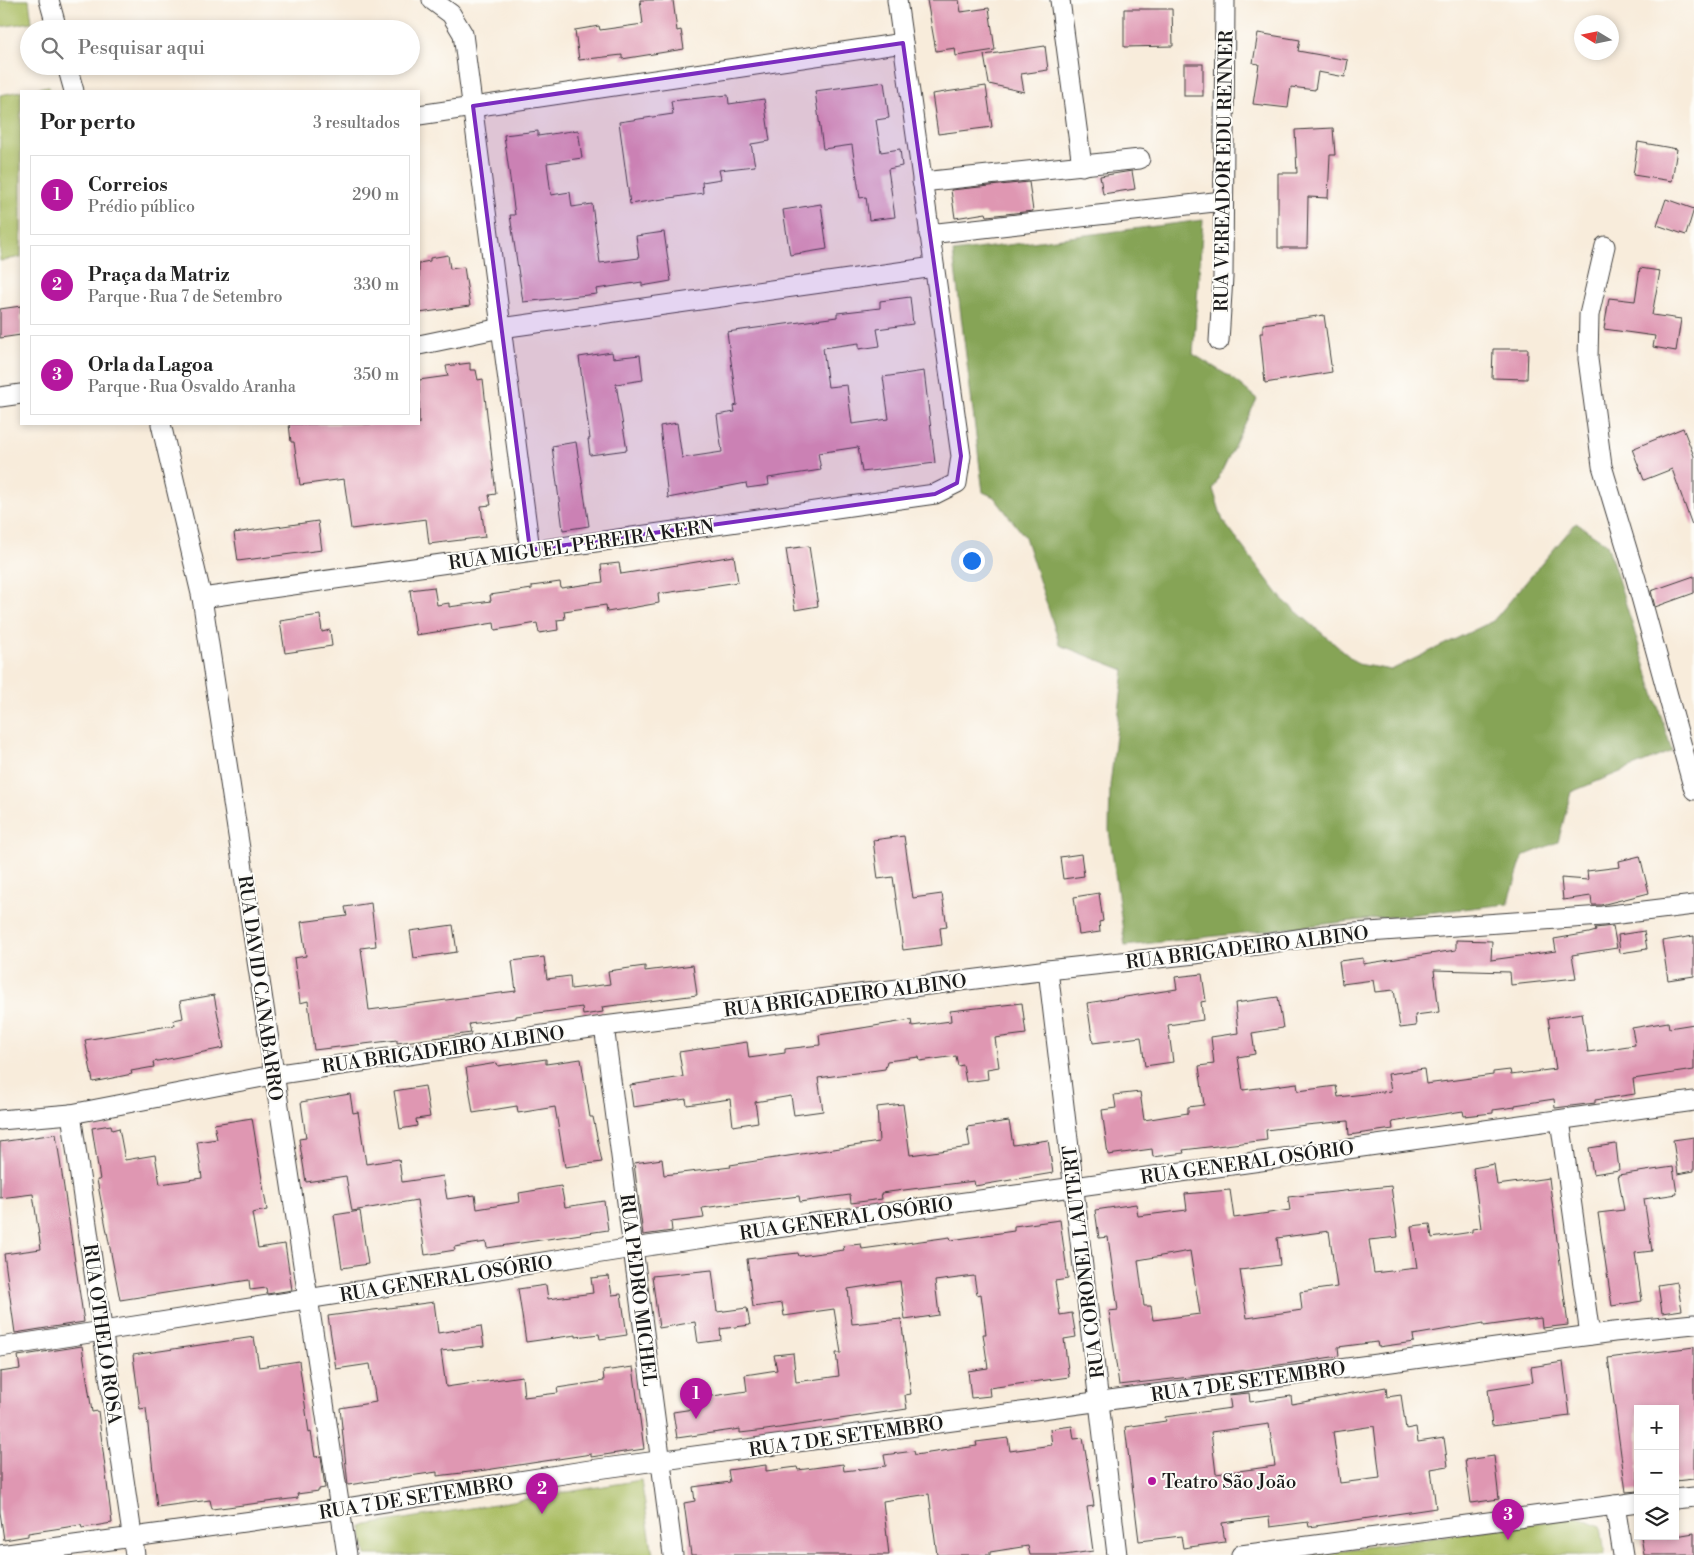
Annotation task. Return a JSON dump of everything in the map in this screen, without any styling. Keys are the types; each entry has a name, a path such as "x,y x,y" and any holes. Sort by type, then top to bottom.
{"street":[{"path":"49,0 55,20"},
{"path":"432,0 451,14 463,34 530,550"},
{"path":"420,345 501,328 934,267 897,0"},
{"path":"1060,0 1082,166"},
{"name":"RUA VEREADOR EDU RENNER","path":"1219,341 1223,277 1225,0"},
{"path":"420,115 903,43"},
{"path":"70,75 74,90"},
{"path":"922,182 1140,159"},
{"path":"930,234 1223,201"},
{"path":"1605,246 1589,315 1588,359 1602,466 1636,579 1694,790"},
{"name":"RUA MIGUEL PEREIRA KERN","path":"202,598 935,494 957,484 961,456 934,267"},
{"path":"0,397 20,394"},
{"name":"RUA DAVID CANABARRO","path":"161,425 202,598 347,1555"},
{"name":"RUA BRIGADEIRO ALBINO","path":"0,1120 71,1114 273,1075 604,1026 1048,970 1195,954 1324,935 1602,916 1694,905"},
{"name":"RUA CORONEL LAUTERT","path":"1048,970 1117,1555"},
{"name":"RUA PEDRO MICHEL","path":"604,1026 673,1555"},
{"name":"RUA GENERAL OSÓRIO","path":"0,1347 633,1248 1694,1101"},
{"name":"RUA OTHELO ROSA","path":"71,1114 133,1546"},
{"path":"1560,1120 1590,1335"},
{"name":"RUA 7 DE SETEMBRO","path":"0,1555 133,1546 340,1509 590,1470 661,1462 1099,1400 1590,1335 1694,1324"},
{"path":"1679,1498 1694,1497"},
{"path":"1241,1555 1634,1503"},
{"path":"1615,1505 1623,1555"}],"highlighted area":[{"path":"903,43 961,456 957,483 935,494 530,550 473,106"}],"green space":[{"path":"0,0 29,0 32,20 20,20 20,24 0,27"},
{"path":"49,86 50,90 27,90"},
{"path":"20,91 20,257 0,261 0,95"},
{"path":"1203,220 1193,354 1232,378 1257,399 1213,489 1223,521 1282,599 1358,664 1391,670 1493,621 1576,523 1607,544 1672,751 1571,792 1558,842 1523,856 1508,904 1125,946 1109,830 1110,785 1124,670 1060,645 1025,537 994,497 983,492 953,252"},
{"path":"641,1480 653,1555 366,1555 361,1526"},
{"path":"1579,1517 1601,1526 1605,1555 1308,1555"}],"building":[{"path":"640,0 673,0 677,31 681,30 684,49 622,59 622,55 579,60 575,30 599,26 600,30 643,24"},
{"path":"927,0 959,0 961,12 989,8 995,50 956,56 955,48 936,51"},
{"path":"1124,9 1172,9 1173,46 1124,47"},
{"path":"1258,33 1300,40 1298,51 1348,60 1345,77 1318,72 1315,90 1291,87 1288,108 1253,104 1259,64 1253,63"},
{"path":"1045,46 1048,70 1021,74 1024,92 989,84 984,55"},
{"path":"1184,64 1203,64 1203,96 1184,96"},
{"path":"884,82 889,118 876,120 881,152 900,149 902,166 888,169 895,217 869,220 866,197 860,198 852,145 823,149 815,91"},
{"path":"986,86 992,127 938,134 932,94"},
{"path":"728,95 729,104 764,99 770,141 751,144 755,166 719,170 721,179 702,182 703,193 630,204 619,122 673,114 671,101"},
{"path":"1333,128 1335,155 1330,155 1328,198 1308,197 1307,248 1278,248 1278,173 1297,173 1295,130"},
{"path":"578,130 582,158 547,163 551,195 570,192 572,207 592,204 600,263 639,258 636,236 664,232 671,281 642,286 642,282 596,289 597,294 523,302 510,215 515,215 504,135 538,131 538,136"},
{"path":"1638,142 1677,149 1672,181 1633,175"},
{"path":"1132,171 1135,189 1103,194 1100,176"},
{"path":"1029,182 1033,211 987,216 986,213 955,218 951,190"},
{"path":"1666,199 1694,209 1686,235 1657,225"},
{"path":"821,204 827,249 790,255 783,210"},
{"path":"448,255 450,269 464,267 470,306 420,313 420,263 430,261 430,258"},
{"path":"1640,268 1660,271 1652,315 1681,319 1676,351 1653,347 1655,336 1604,329 1609,298 1635,301"},
{"path":"910,297 913,324 877,329 880,346 859,349 859,343 823,348 828,387 847,385 852,424 889,419 883,377 924,371 935,463 862,472 858,447 818,453 821,470 768,478 769,485 747,488 746,483 668,498 660,426 677,423 682,458 722,452 717,415 735,412 734,406 737,405 727,332 837,317 837,313 880,308 880,301"},
{"path":"20,306 20,335 0,338 0,309"},
{"path":"1324,315 1332,372 1265,383 1260,333 1263,333 1263,324"},
{"path":"1493,349 1528,349 1527,379 1492,378"},
{"path":"612,352 613,358 640,355 643,380 616,384 627,450 590,455 588,439 590,439 579,357"},
{"path":"470,363 470,370 476,370 478,380 483,379 496,494 489,495 491,505 481,506 485,537 429,544 426,519 351,529 344,479 300,485 294,442 291,442 289,425 420,425 420,380 448,376 446,366"},
{"path":"1683,428 1694,456 1694,524 1692,525 1672,469 1644,480 1632,449"},
{"path":"576,442 589,526 563,530 552,446"},
{"path":"318,521 322,550 238,561 234,533"},
{"path":"809,546 818,606 795,610 786,549"},
{"path":"734,556 738,582 658,594 659,603 607,612 606,605 564,611 565,619 557,620 558,630 539,633 537,623 495,630 494,623 416,635 410,590 434,587 437,605 449,603 449,607 491,601 490,595 532,589 532,586 560,582 561,588 603,582 601,565 619,563 621,574"},
{"path":"1694,576 1694,593 1655,607 1651,591"},
{"path":"320,615 322,632 330,630 332,646 285,653 280,621"},
{"path":"904,836 913,898 942,894 947,927 940,928 942,945 903,950 893,877 878,879 873,840"},
{"path":"1081,854 1084,876 1063,879 1060,857"},
{"path":"1640,856 1649,893 1601,905 1592,905 1591,896 1563,900 1561,878 1588,880 1587,871 1620,867 1619,861"},
{"path":"1099,893 1103,921 1099,922 1100,932 1079,935 1074,897"},
{"path":"371,903 376,946 361,948 369,1010 516,991 512,961 544,957 547,979 570,976 571,989 610,984 608,971 645,966 645,971 693,965 697,995 602,1007 603,1012 583,1015 582,1007 516,1016 516,1018 469,1024 471,1033 397,1043 397,1040 314,1050 308,1001 300,1003 294,958 306,956 301,922 347,916 345,907"},
{"path":"453,925 457,952 414,958 410,931"},
{"path":"1613,926 1617,948 1572,955 1576,978 1511,985 1510,972 1434,970 1439,1012 1415,1015 1416,1026 1400,1028 1394,990 1375,992 1373,980 1342,984 1339,961 1363,958 1363,964 1456,950 1456,940 1492,941 1491,960 1556,951 1554,939 1589,933 1596,931 1595,928"},
{"path":"1644,931 1647,949 1620,953 1618,935"},
{"path":"1694,936 1694,976 1668,980 1662,941"},
{"path":"1202,974 1206,1001 1201,1002 1203,1020 1168,1025 1173,1062 1145,1066 1141,1037 1093,1043 1087,1003 1177,989 1175,977"},
{"path":"214,995 224,1048 153,1062 154,1067 131,1071 132,1074 93,1082 85,1040 175,1025 174,1020 183,1018 180,1001"},
{"path":"1278,997 1283,1028 1252,1033 1255,1054 1238,1057 1243,1090 1297,1083 1298,1091 1336,1086 1338,1097 1391,1091 1388,1074 1424,1069 1426,1084 1493,1075 1493,1072 1510,1070 1511,1075 1556,1069 1548,1018 1582,1013 1588,1052 1635,1045 1632,1028 1668,1022 1669,1028 1694,1024 1694,1070 1633,1079 1635,1094 1595,1100 1595,1103 1555,1108 1554,1099 1493,1110 1493,1113 1464,1116 1463,1111 1392,1122 1393,1129 1349,1135 1348,1121 1306,1125 1266,1130 1267,1140 1183,1150 1184,1153 1153,1157 1152,1149 1108,1155 1102,1110 1116,1108 1114,1095 1140,1092 1144,1120 1188,1113 1188,1107 1204,1105 1199,1066 1214,1064 1211,1037 1238,1033 1235,1003"},
{"path":"1022,1003 1026,1034 995,1038 999,1067 987,1069 988,1079 966,1082 963,1065 958,1066 956,1056 920,1061 919,1057 887,1061 885,1069 818,1078 823,1111 794,1115 791,1096 755,1102 758,1122 733,1126 730,1099 687,1105 686,1099 633,1107 630,1085 683,1077 679,1052 747,1042 749,1058 785,1053 785,1049 820,1045 819,1035 911,1020 912,1026 951,1021 950,1011"},
{"path":"546,1059 546,1064 581,1059 590,1117 593,1117 602,1162 565,1167 555,1107 518,1113 517,1106 473,1113 466,1068 497,1063 498,1066"},
{"path":"425,1086 430,1117 416,1119 417,1126 400,1129 394,1091"},
{"path":"350,1094 353,1113 358,1112 366,1164 399,1159 402,1182 443,1176 447,1199 475,1195 477,1209 520,1202 519,1193 561,1186 565,1207 604,1201 608,1230 487,1248 486,1242 454,1247 455,1250 425,1255 417,1200 352,1211 346,1176 306,1182 299,1139 306,1138 301,1102"},
{"path":"903,1104 910,1155 970,1147 967,1127 1009,1121 1013,1145 1048,1140 1053,1173 975,1186 974,1181 881,1193 882,1199 851,1203 850,1195 800,1202 799,1196 702,1208 704,1218 671,1222 672,1231 643,1235 634,1163 662,1159 664,1175 731,1167 730,1165 879,1142 877,1107"},
{"path":"252,1118 267,1210 252,1213 258,1248 285,1244 292,1290 267,1294 266,1288 250,1290 249,1280 120,1300 97,1180 100,1180 92,1128 111,1125 112,1130 119,1128 125,1160 155,1155 160,1184 202,1178 197,1142 217,1139 214,1124"},
{"path":"56,1134 84,1322 15,1333 4,1254 41,1249 33,1194 0,1198 0,1142"},
{"path":"1694,1137 1694,1171 1678,1174 1673,1140"},
{"path":"1616,1144 1619,1170 1593,1174 1589,1148"},
{"path":"1494,1164 1497,1185 1549,1178 1568,1325 1542,1328 1541,1318 1484,1326 1484,1323 1413,1335 1414,1342 1378,1347 1377,1342 1338,1347 1339,1356 1226,1373 1119,1385 1109,1311 1118,1310 1108,1237 1099,1238 1095,1210 1136,1204 1138,1216 1187,1210 1185,1194 1230,1190 1234,1218 1290,1210 1288,1197 1391,1186 1398,1237 1369,1240 1374,1273 1417,1268 1411,1226 1430,1224 1432,1238 1472,1232 1472,1229 1481,1228 1473,1168","holes":["1329,1231 1337,1287 1300,1292 1302,1310 1247,1318 1240,1270 1280,1265 1277,1238","1190,1251 1200,1314 1153,1320 1151,1306 1144,1306 1138,1260"]},
{"path":"1673,1167 1677,1194 1644,1199 1652,1251 1635,1253 1642,1301 1612,1306 1598,1213 1624,1210 1618,1175"},
{"path":"360,1211 368,1264 342,1268 334,1215"},
{"path":"1060,1220 1068,1279 1055,1281 1060,1315 1072,1313 1076,1337 1064,1339 1069,1377 989,1388 990,1396 971,1398 968,1371 988,1368 983,1334 986,1334 981,1294 977,1295 974,1276 935,1281 939,1315 905,1320 900,1281 848,1289 852,1324 901,1319 911,1394 905,1395 907,1409 766,1430 740,1433 740,1429 677,1438 673,1412 700,1408 699,1398 747,1391 745,1375 777,1370 774,1355 793,1353 796,1382 839,1376 836,1353 841,1353 834,1309 784,1316 782,1303 753,1307 747,1259 798,1253 799,1256 844,1250 843,1246 861,1244 862,1249 950,1237 951,1240 1014,1231 1014,1226"},
{"path":"712,1270 717,1312 747,1308 750,1325 720,1329 721,1340 698,1343 695,1322 659,1328 652,1276"},
{"path":"609,1276 612,1295 621,1294 627,1335 600,1339 599,1334 576,1337 576,1335 526,1342 518,1289 546,1285 548,1299 593,1293 591,1278"},
{"path":"1677,1282 1682,1310 1662,1313 1658,1285"},
{"path":"434,1302 438,1333 481,1326 484,1346 441,1351 446,1387 522,1376 524,1397 558,1393 557,1388 604,1381 603,1371 633,1367 644,1449 591,1457 591,1454 437,1476 437,1472 348,1485 340,1408 376,1402 370,1364 336,1369 328,1316"},
{"path":"254,1337 259,1367 299,1361 309,1433 311,1432 315,1457 321,1456 325,1488 319,1489 319,1491 297,1494 298,1498 212,1509 210,1500 157,1507 146,1408 140,1409 133,1355"},
{"path":"82,1346 92,1412 98,1411 112,1523 82,1528 81,1525 28,1533 28,1536 4,1540 0,1512 0,1372 20,1369 18,1356"},
{"path":"1694,1347 1694,1479 1679,1481 1679,1405 1634,1405 1634,1491 1626,1492 1608,1358"},
{"path":"1563,1362 1570,1416 1492,1426 1488,1389 1533,1382 1531,1367"},
{"path":"1386,1387 1387,1397 1401,1395 1406,1429 1416,1427 1418,1442 1444,1438 1448,1466 1431,1469 1436,1508 1309,1527 1308,1522 1270,1527 1269,1517 1222,1523 1225,1542 1183,1548 1181,1536 1139,1541 1125,1427 1166,1421 1165,1417 1231,1408 1229,1395 1249,1393 1250,1402 1291,1396 1292,1404","holes":["1269,1424 1275,1466 1216,1474 1211,1432","1374,1426 1380,1478 1340,1483 1333,1432"]},
{"path":"1072,1426 1074,1439 1083,1438 1090,1479 1094,1506 1087,1507 1093,1551 1064,1555 1030,1555 1028,1546 990,1552 990,1555 937,1555 929,1494 883,1501 889,1555 691,1555 684,1503 695,1501 693,1487 730,1482 728,1470 766,1465 766,1471 797,1467 798,1470 843,1464 844,1471 886,1466 884,1455 914,1451 915,1455 977,1446 976,1442 1008,1438 1010,1451 1052,1445 1050,1429"},
{"path":"1494,1456 1499,1499 1471,1503 1465,1460"},
{"path":"1694,1533 1694,1555 1644,1555 1642,1540 1679,1540 1679,1536"}],"place":[{"name":"Correios","path":"696,1419"},
{"name":"Teatro São João","path":"1152,1481"},
{"name":"Praça da Matriz","path":"542,1514"},
{"name":"Orla da Lagoa","path":"1508,1540"}]}
